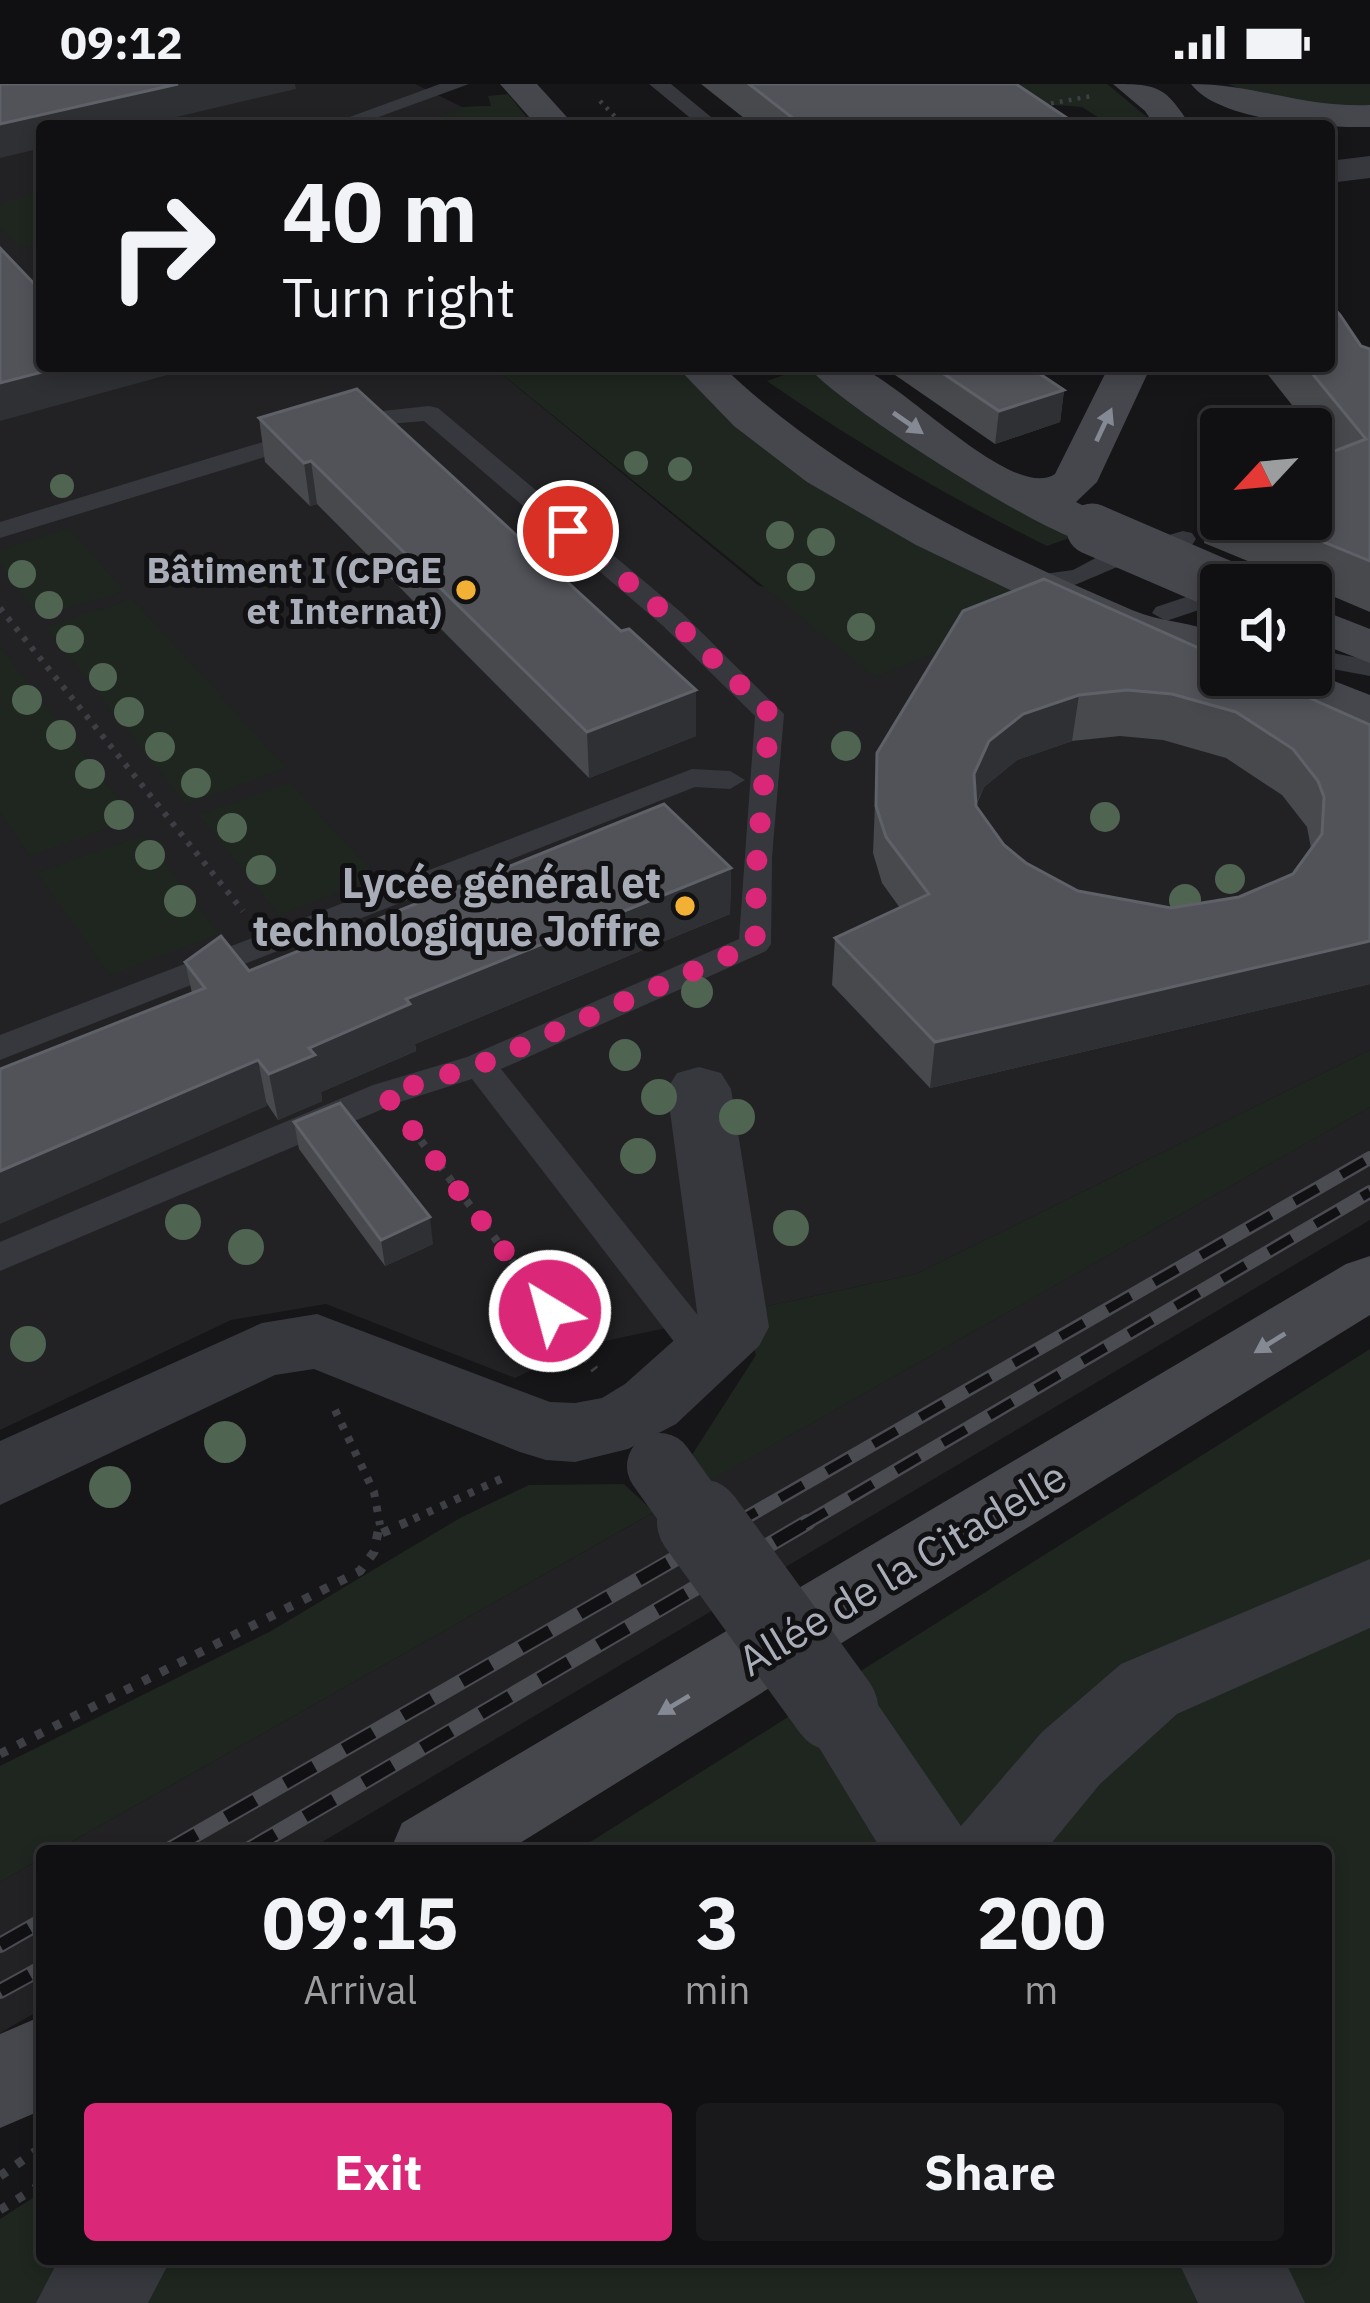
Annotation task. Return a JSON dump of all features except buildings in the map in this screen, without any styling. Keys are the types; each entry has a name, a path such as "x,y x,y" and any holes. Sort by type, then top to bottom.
{"street":[{"path":"518,84 551,120"},
{"path":"554,84 587,120"},
{"path":"1209,84 1264,108 1314,118 1370,116"},
{"path":"1134,86 1159,104 1169,120"},
{"path":"1335,171 1370,167"},
{"path":"703,372 750,417 823,472 1079,562"},
{"path":"725,372 869,471 1200,619"},
{"path":"838,372 1003,485 1079,562 1124,625 1200,621"},
{"path":"1003,485 1055,494 1074,482 1127,372"},
{"path":"1332,631 1370,648"},
{"path":"1332,685 1370,698"},
{"path":"1332,693 1370,714"},
{"path":"0,1475 262,1350 288,1342 317,1341 514,1420 574,1436 606,1430 630,1418 664,1395 734,1327 699,1089"},
{"name":"Allée de la Citadelle","path":"441,1845 1370,1282"},
{"path":"660,1466 835,1708 926,1845"},
{"path":"997,1845 1071,1759 1149,1689 1370,1592"},
{"path":"0,2083 36,2064"},
{"path":"0,2111 36,2084"},
{"path":"84,2303 118,2265"},
{"path":"1229,2265 1257,2303"}],"lane":[{"path":"353,120 459,84"},
{"path":"659,84 704,120"},
{"path":"1314,118 1330,120"},
{"path":"1335,121 1370,125"},
{"path":"0,530 364,419 429,413 672,619 770,714 757,857 755,944 479,1065 385,1094 0,1257"},
{"path":"1079,562 1132,558 1175,534"},
{"path":"1332,670 1370,668"},
{"path":"0,1048 692,778 730,780"},
{"path":"479,1065 706,1354"}],"path":[{"path":"1025,109 1134,86"},
{"path":"0,608 269,943"},
{"path":"385,1094 578,1347"},
{"path":"0,1754 360,1571 378,1552 382,1511 335,1410 337,1398"},
{"path":"382,1533 506,1476"},
{"path":"0,2176 36,2150"},
{"path":"0,2210 36,2188"}],"shaded area":[{"name":"Lycée général et technologique Joffre","path":"0,84 415,84 462,107 492,106 500,120 36,120 36,372 499,372 759,586 1048,612 1200,683 1200,696 1228,696 1370,762 1370,1050 916,1274 578,1347 515,1378 326,1304 231,1320 0,1430"},
{"path":"1013,84 1107,84 1151,120 1103,120 1082,107 1042,104"},
{"path":"1228,84 1370,84 1370,107 1298,103"},
{"path":"508,94 529,120 433,120 462,107 491,106 488,96"},
{"path":"36,192 36,248 18,245 0,228 0,205"},
{"path":"499,372 683,372 726,416 1057,605 875,677"},
{"path":"793,372 819,372 1072,537 1047,546 1011,528 869,448 767,381"},
{"path":"69,528 124,591 39,617 0,563 0,550"},
{"path":"132,599 286,768 186,804 46,627"},
{"path":"0,647 133,818 30,856 0,811"},
{"path":"290,783 377,877 279,915 199,815"},
{"path":"143,835 219,934 110,975 37,873"},
{"path":"1370,1050 1370,1107 706,1483 690,1458 756,1355 744,1311 916,1274"},
{"path":"1370,1107 1370,1220 317,1845 66,1845"},
{"path":"1370,1349 1370,2303 0,2303 0,2219 36,2196 36,2265 1332,2265 1332,1845 585,1845"},
{"path":"624,1484 654,1512 66,1845 36,1845 36,1861 0,1882 0,1766 271,1631 460,1518 529,1485"},
{"path":"36,1861 36,2012 0,2033 0,1882"}],"railway":[{"path":"733,1525 1370,1158"},
{"path":"803,1525 1370,1192"},
{"path":"177,1845 739,1522"},
{"path":"256,1845 808,1522"},
{"path":"0,1945 36,1924"},
{"path":"0,1991 36,1971"}],"place":[{"name":"Bâtiment I (CPGE et Internat)","path":"466,590"},
{"name":"Lycée général et technologique Joffre","path":"685,906"}],"route":[{"path":"550,1311 385,1094 479,1065 755,944 757,857 770,714 672,619 568,531"}]}
